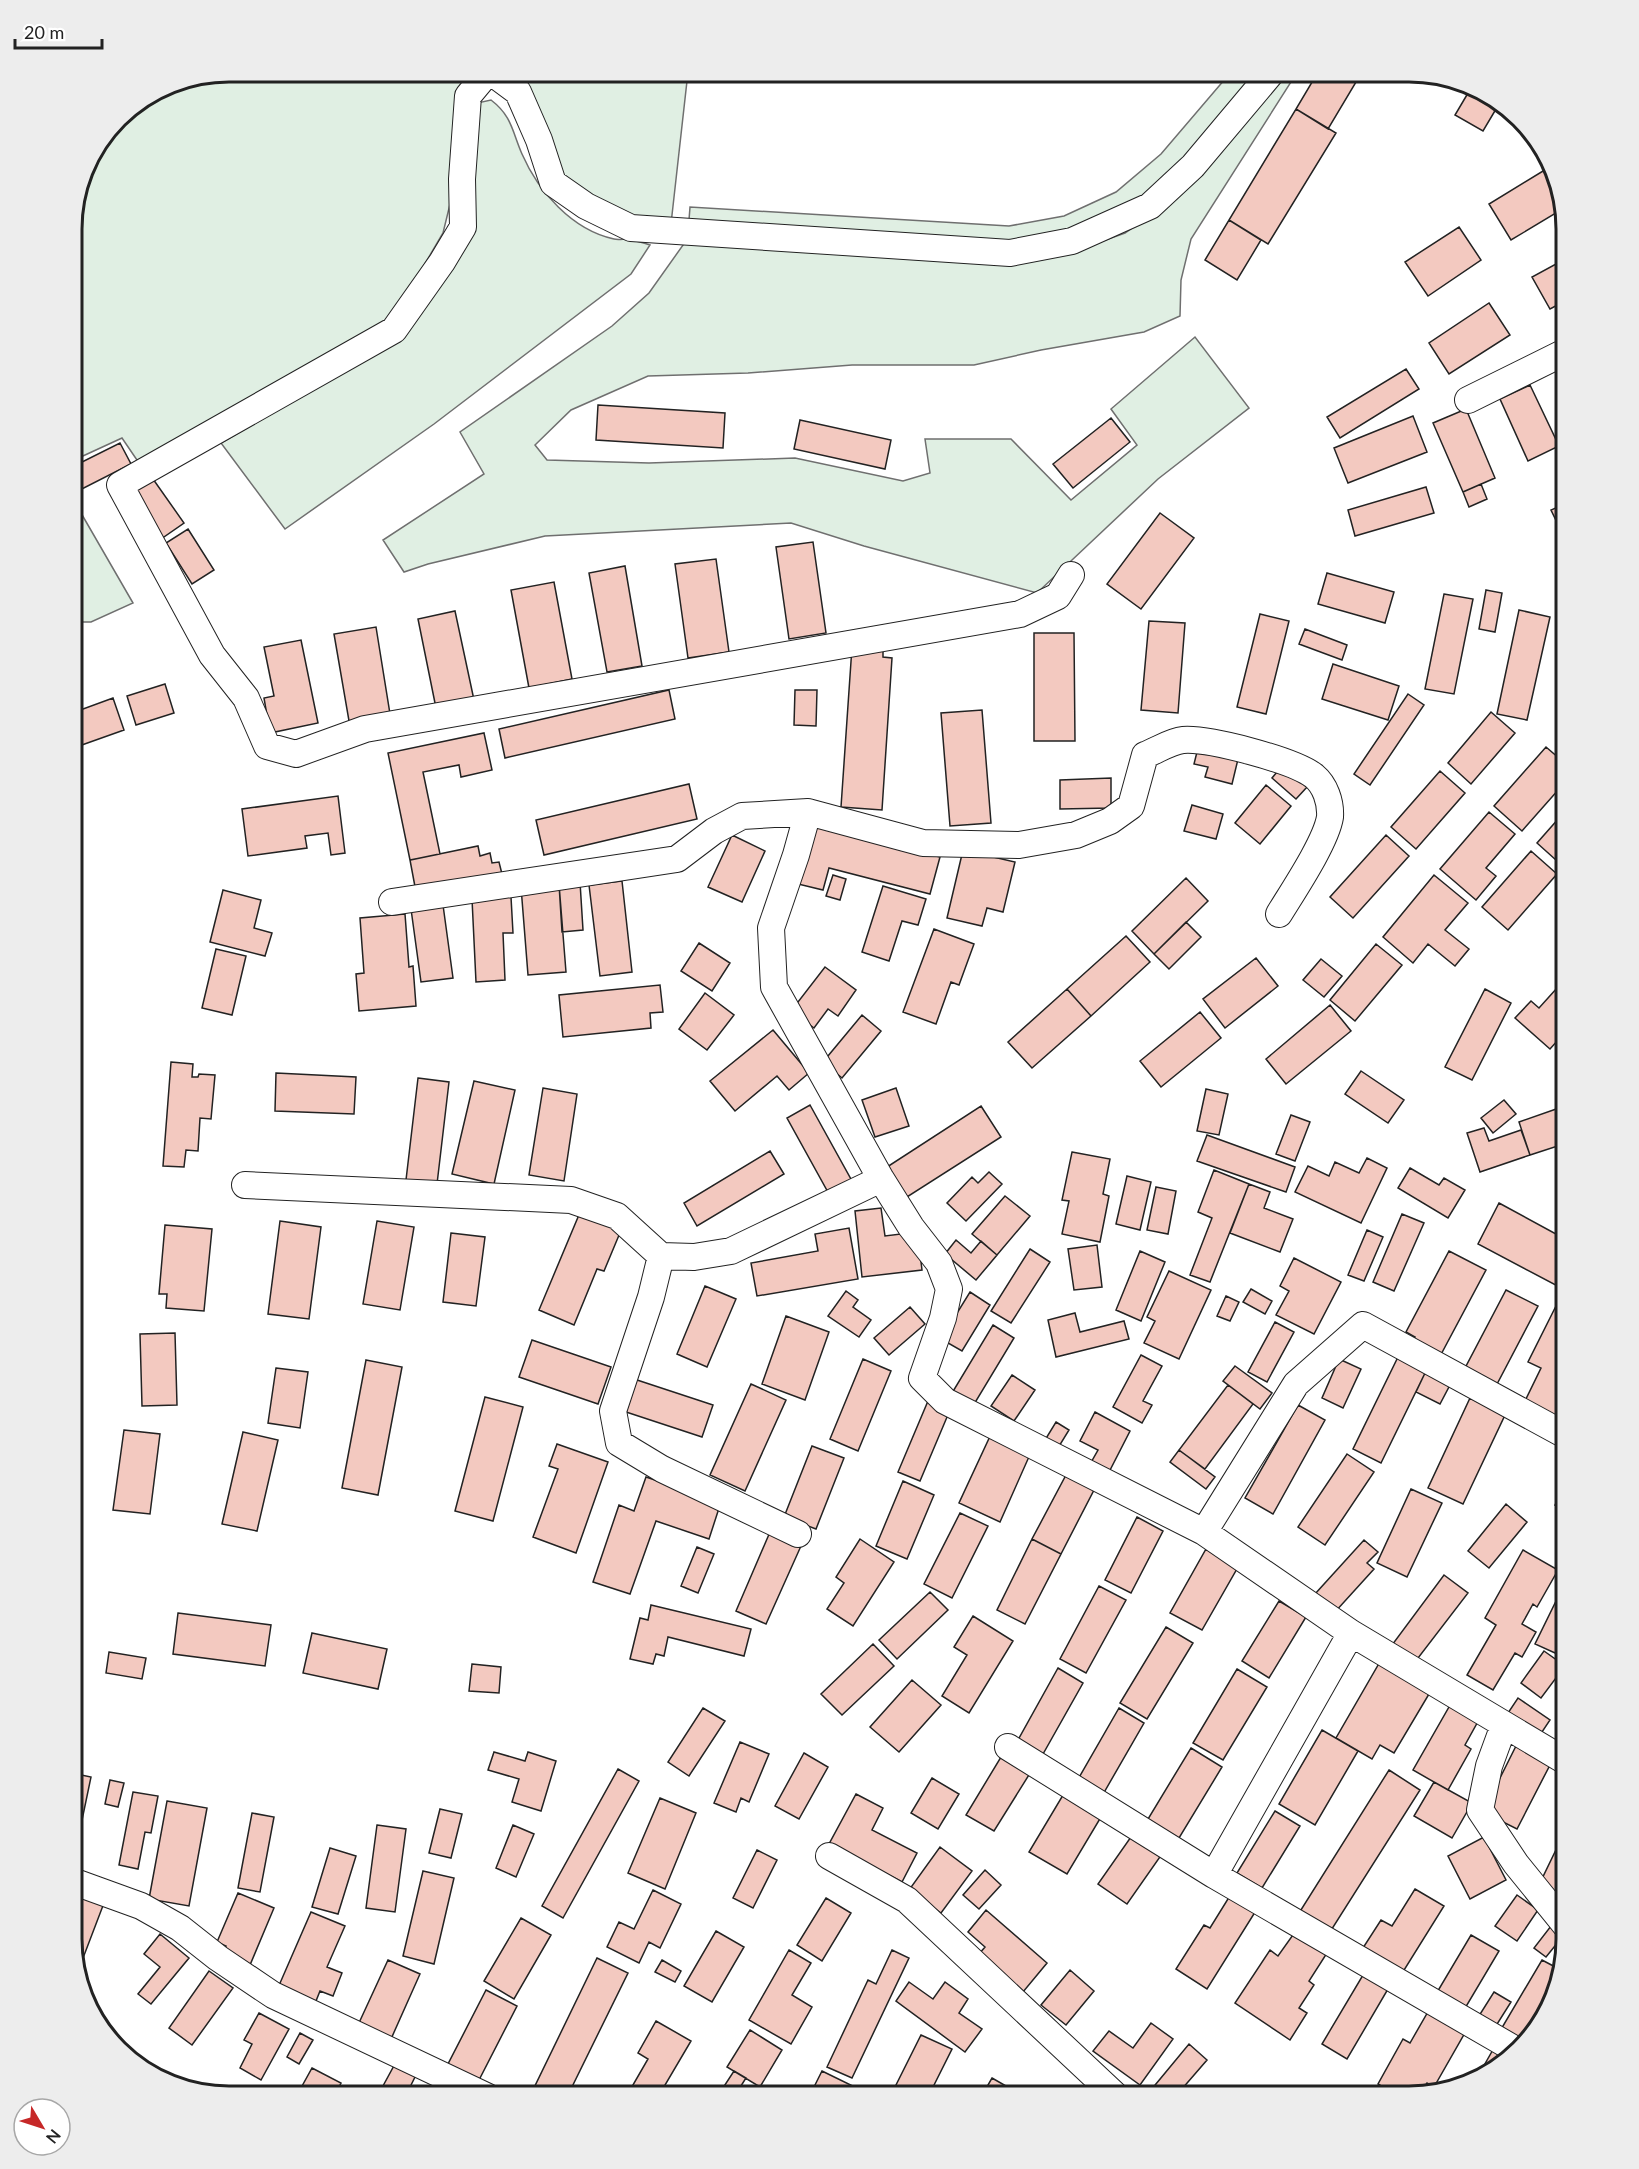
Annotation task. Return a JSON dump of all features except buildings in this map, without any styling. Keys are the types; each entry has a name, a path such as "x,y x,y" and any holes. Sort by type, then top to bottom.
{"street":[{"path":"479,83 468,96 462,179 463,227 442,262 394,330 120,485 212,655 246,698 267,746 296,754 364,729 1020,614 1058,596 1071,575"},
{"path":"505,83 518,92 539,140 553,183 586,206 631,228 1010,253 1072,241 1150,206 1193,166 1263,83"},
{"path":"1467,400 1556,356"},
{"path":"392,902 677,859 714,831 742,816 808,812 923,843 1019,845 1076,835 1110,821 1131,806 1145,755 1182,740 1234,747 1287,762 1313,775 1325,788 1330,817 1315,855 1279,914"},
{"path":"808,812 771,928 774,987 881,1179 911,1227 939,1263 949,1289 943,1318 922,1378 945,1401 1204,1532 1351,1633 1556,1756"},
{"path":"245,1185 571,1200 617,1216 661,1256 694,1257 731,1251 881,1179"},
{"path":"661,1256 651,1297 613,1411 619,1443 662,1469 798,1534"},
{"path":"1204,1532 1296,1384 1363,1325 1556,1430"},
{"path":"1214,1875 1351,1633"},
{"path":"1504,1725 1489,1766 1480,1810 1516,1864 1556,1914"},
{"path":"1008,1747 1214,1875 1510,2046"},
{"path":"829,1856 907,1900 1105,2086"},
{"path":"82,1885 141,1906 180,1928 218,1958 273,1995 465,2086"}],"green space":[{"path":"220,83 471,83 452,196 443,233 403,301 374,333 139,463 122,438 83,456 84,211 94,173 102,156 126,126 156,102 201,85"},
{"path":"516,83 687,83 671,224 624,216 565,181"},
{"path":"1222,83 1250,83 1179,166 1138,202 1067,236 998,242 689,220 690,207 1009,226 1064,216 1116,192 1161,154"},
{"path":"1272,83 1290,83 1191,239 1181,280 1180,316 1144,332 1041,350 974,365 852,365 748,373 648,376 571,410 535,445 547,460 649,463 795,458 903,481 930,473 925,439 1011,439 1071,500 1137,445 1111,409 1195,337 1249,408 1158,479 1037,593 864,546 791,523 545,536 428,564 404,572 383,540 484,474 460,432 612,326 649,293 688,238 1069,253 1125,233 1164,206"},
{"path":"491,100 507,118 537,182 558,207 584,227 599,234 650,245 631,274 434,424 285,529 221,443 396,341 455,261 477,103"},
{"path":"83,516 133,603 91,622 83,622"}]}
